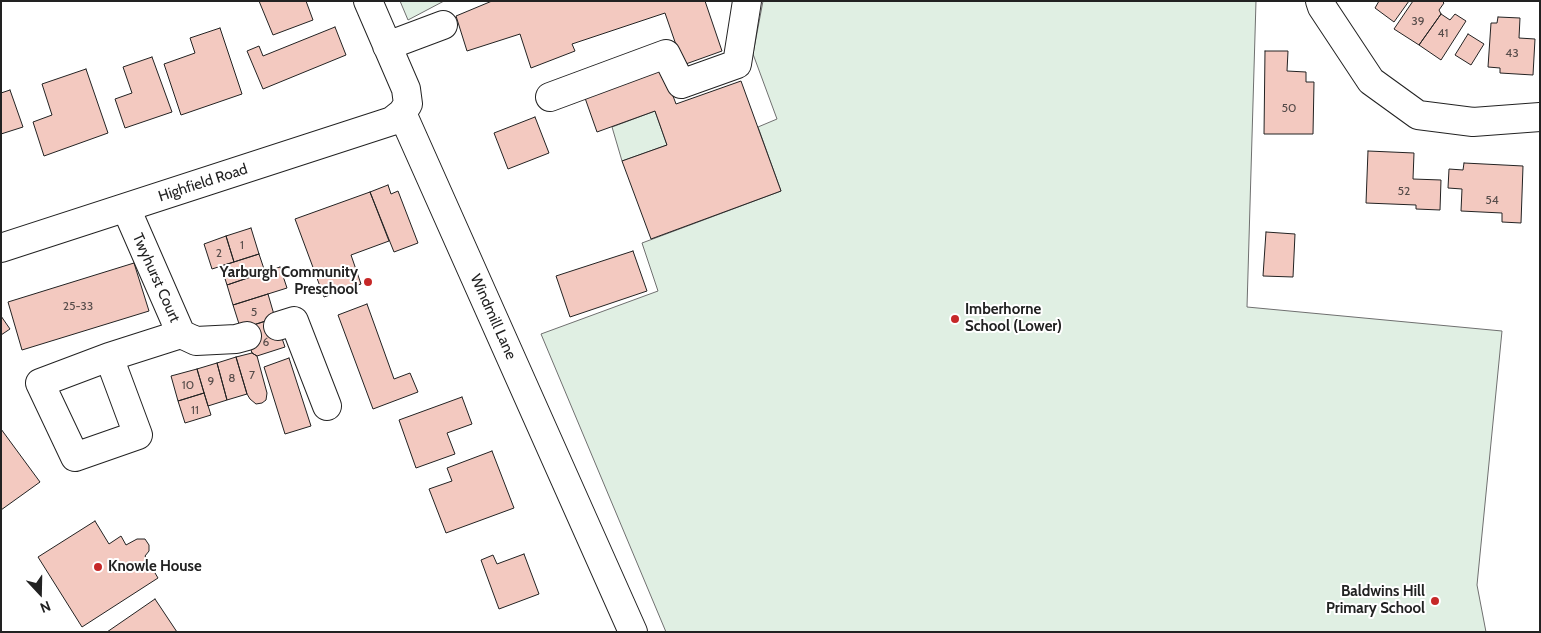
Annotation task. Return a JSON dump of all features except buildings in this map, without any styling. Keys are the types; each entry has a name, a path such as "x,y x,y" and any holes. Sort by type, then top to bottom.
{"street":[{"path":"368,1 406,89 408,104 402,113"},
{"path":"550,98 666,54 680,84 737,64 747,1"},
{"path":"1320,1 1322,7 1371,81 1418,115 1474,122 1540,117"},
{"path":"387,46 443,25"},
{"name":"Highfield Road","path":"1,248 376,127 392,121 402,113"},
{"name":"Windmill Lane","path":"402,113 633,632"},
{"name":"Twyhurst Court","path":"109,357 181,334 126,208"},
{"path":"278,326 294,321 327,406"},
{"path":"181,334 196,341 236,339 246,336"}],"green space":[{"path":"400,1 444,1 408,20"},
{"name":"Imberhorne School (Lower)","path":"763,1 1256,1 1247,307 1502,331 1477,585 1486,632 666,632 541,334 658,291 642,243 781,191 758,127 777,119 753,54"},
{"path":"655,111 667,145 622,161 612,127"}],"place":[{"name":"Yarburgh Community Preschool","path":"368,282"},
{"name":"Imberhorne School (Lower)","path":"955,319"},
{"name":"Knowle House","path":"98,567"},
{"name":"Baldwins Hill Primary School","path":"1435,601"}]}
